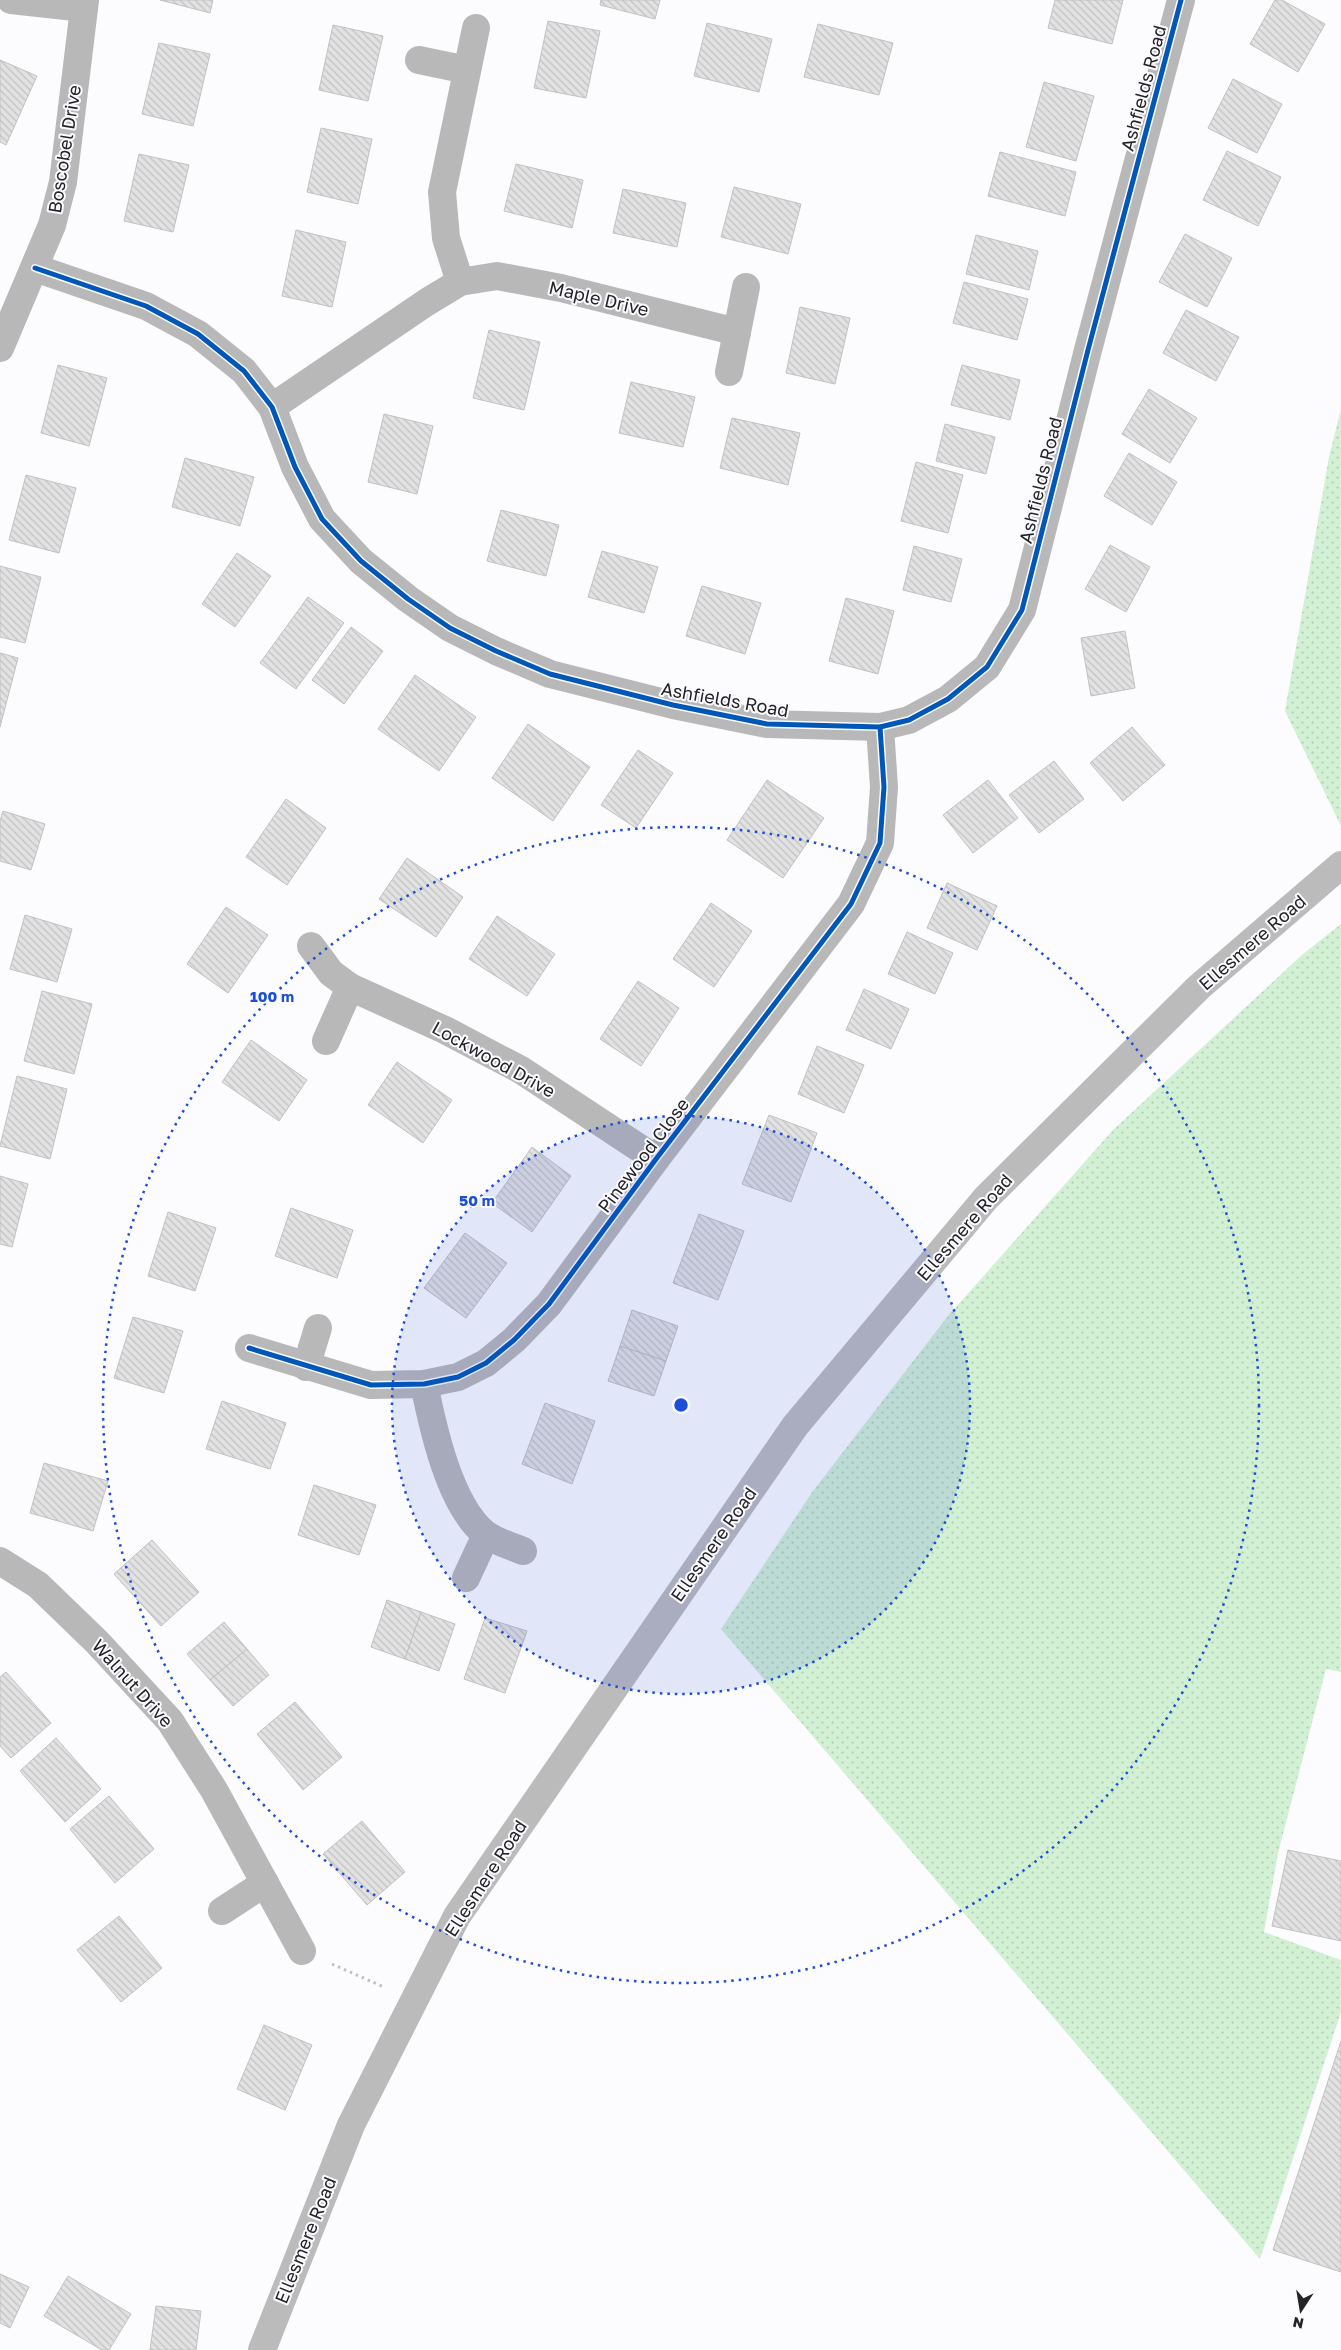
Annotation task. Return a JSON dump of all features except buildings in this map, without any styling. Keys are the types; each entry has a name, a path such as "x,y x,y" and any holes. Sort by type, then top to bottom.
{"main road":[{"name":"Ellesmere Road","path":"262,2350 351,2125 457,1916 794,1426 986,1198 1199,987 1341,865"}],"street":[{"path":"11,0 84,4"},
{"name":"Ashfields Road","path":"35,268 146,306 198,334 244,370 272,408 295,467 322,519 361,561 408,599 450,628 496,651 550,674 674,705 767,724 880,727 909,720 948,699 987,667 1022,610 1090,340 1181,0"},
{"name":"Boscobel Drive","path":"0,348 52,225 63,182 84,4"},
{"path":"460,282 446,238 442,192 476,28"},
{"path":"419,60 467,70"},
{"name":"Maple Drive","path":"272,408 427,302 460,282 498,276 561,288 737,332"},
{"path":"729,372 746,287"},
{"name":"Pinewood Close","path":"249,1348 306,1367 371,1385 424,1384 458,1377 486,1363 514,1340 549,1304 656,1159 851,904 880,843 884,788 880,727"},
{"name":"Lockwood Drive","path":"311,946 331,973 350,987 445,1030 521,1070 656,1159"},
{"path":"326,1041 350,987"},
{"path":"306,1367 318,1328"},
{"path":"424,1384 436,1444 455,1490 476,1525 486,1535 523,1551"},
{"path":"466,1578 486,1535"},
{"name":"Walnut Drive","path":"0,1561 38,1585 97,1642 170,1720 214,1790 302,1950"},
{"path":"222,1910 265,1883"}],"path":[{"path":"302,1950 414,2001"}],"green space":[{"path":"1341,409 1341,826 1285,711 1329,457"},
{"path":"1341,924 1341,1672 1326,1669 1278,1853 1264,1932 1341,1960 1341,2012 1260,2259 721,1629 813,1491 948,1316 1113,1130 1303,954"}],"cycle path":[{"path":"35,268 146,306 198,334 244,371 272,407 295,467 322,519 361,561 408,599 450,628 496,651 550,674 673,705 767,724 880,727 909,720 948,699 987,667 1022,610 1088,350 1181,0"},
{"path":"249,1348 371,1385 424,1384 458,1377 486,1363 514,1340 549,1304 656,1159 851,904 880,843 884,787 880,727"}]}
